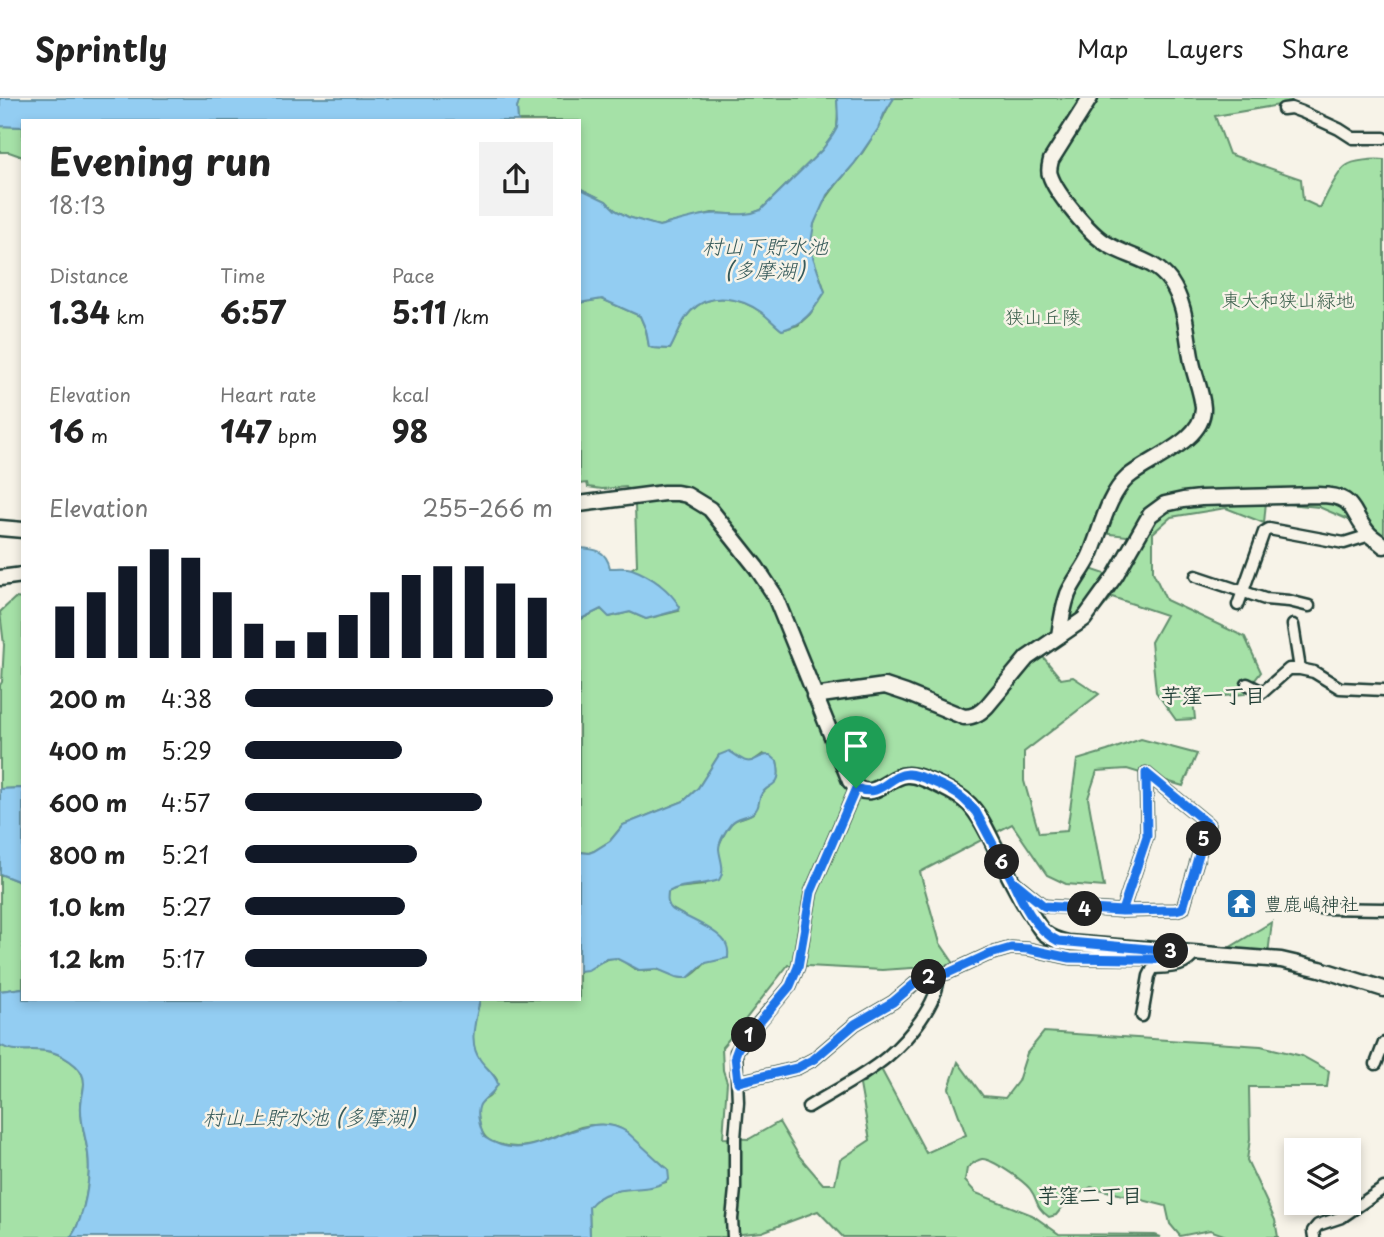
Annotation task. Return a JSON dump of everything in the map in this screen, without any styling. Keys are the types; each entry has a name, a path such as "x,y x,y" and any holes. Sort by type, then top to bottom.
{"street":[{"path":"1059,636 1069,593 1088,560 1118,488 1127,478 1190,435 1202,418 1203,408 1191,359 1186,317 1169,280 1140,258 1116,250 1097,238 1057,189 1050,176 1051,160 1090,98"},
{"path":"1283,109 1291,108 1302,112 1353,138 1384,138"},
{"path":"581,504 677,493 704,504 746,552 774,594 850,781 856,788 874,791 908,774 955,792 976,812 1019,896 1040,927 1058,941 1281,960 1384,989"},
{"path":"814,696 885,686 964,717 972,717 987,706 1027,658 1084,619 1115,576 1150,515 1165,504 1201,498 1336,496 1354,509 1370,535 1384,546"},
{"path":"0,528 21,530"},
{"path":"1238,605 1264,531 1269,528 1344,543 1370,535"},
{"path":"0,578 21,575"},
{"path":"1196,576 1265,599 1309,606"},
{"path":"1293,625 1300,669"},
{"path":"1247,684 1263,692 1289,669 1300,669 1314,672 1340,688 1384,690"},
{"path":"1012,880 1044,906 1122,911 1183,908 1208,824 1146,773 1147,836 1122,911"},
{"path":"733,1237 738,1082 735,1056 738,1048 794,979 811,892 856,788"},
{"path":"1316,908 1384,909"},
{"path":"738,1082 787,1071 814,1059 855,1024 893,1002 919,980 948,973 987,955 1011,948 1070,958 1165,959 1189,952"},
{"path":"1142,1016 1149,976 1153,968 1183,964 1191,960 1189,952"},
{"path":"808,1107 888,1056 921,1019 937,991 939,975"},
{"path":"1376,1064 1384,1044"},
{"path":"1314,1237 1313,1231 1318,1225 1342,1217 1384,1188"}],"green space":[{"path":"520,98 837,98 838,111 837,128 822,150 761,210 747,215 712,213 659,226 628,217 606,201 581,189 581,119 518,119"},
{"name":"狭山丘陵","path":"894,98 1292,98 1291,103 1215,116 1229,154 1301,179 1303,200 1320,208 1335,179 1346,166 1359,161 1384,160 1384,535 1319,507 1266,502 1264,523 1226,508 1171,517 1153,533 1153,572 1166,600 1245,637 1261,672 1244,694 1193,699 1195,719 1176,720 1156,692 1151,642 1166,615 1112,597 1089,623 1043,657 1061,679 1073,677 1099,694 1024,752 1024,781 1039,833 1067,831 1077,760 1141,739 1197,754 1183,786 1127,769 1097,771 1088,798 1104,887 1066,884 1047,875 1012,824 920,872 940,943 955,965 882,970 788,965 722,1047 723,1070 727,1082 723,1138 749,1139 779,1122 799,1156 823,1184 835,1184 840,1160 870,1140 860,1085 881,1069 926,1153 966,1135 949,1088 958,1062 983,1096 1005,1098 1018,1081 1027,1053 1044,1032 1261,1046 1302,1056 1329,1071 1327,1087 1249,1087 1250,1139 1247,1160 1275,1220 1278,1237 1229,1237 1210,1230 1180,1236 1170,1224 1166,1206 1091,1187 1069,1199 1056,1215 1049,1217 1041,1210 1027,1185 1000,1166 982,1159 967,1168 965,1181 976,1193 1032,1215 1059,1234 1161,1237 843,1237 818,1211 762,1232 727,1237 590,1237 589,1206 596,1199 615,1191 666,1182 668,1169 618,1127 585,1126 540,1143 520,1147 509,1147 491,1141 481,1130 478,1107 491,1095 497,1080 475,1052 473,1037 480,1001 581,1001 581,970 611,958 643,971 657,970 686,978 695,973 724,941 669,907 668,892 676,888 704,885 717,849 730,824 754,812 760,797 778,776 777,761 763,754 748,762 719,755 698,788 684,801 623,825 610,841 589,853 581,852 581,619 601,609 610,617 630,612 646,619 679,611 659,584 631,569 637,565 635,506 626,487 602,489 588,487 587,483 581,484 581,303 602,299 640,316 649,346 653,348 670,349 691,311 717,299 735,300 753,307 782,330 798,325 810,314 825,292 811,248 820,209 831,191 859,158","holes":["1094,532 1135,537 1114,577 1081,566"]},
{"path":"0,126 21,127 21,156 0,152"},
{"path":"15,598 21,599 21,788 0,789 0,685 4,645 0,612"},
{"path":"0,874 21,882 21,988 0,991"},
{"path":"1272,922 1268,954 1224,951"},
{"path":"0,1045 14,1050 54,1053 71,1062 82,1074 84,1086 81,1112 89,1174 80,1219 71,1237 0,1237"}],"water":[{"path":"0,98 520,98 518,119 21,119 21,127 0,126"},
{"name":"村山下貯水池 (多摩湖)","path":"837,98 894,98 878,129 854,164 827,195 814,224 811,243 813,257 825,292 803,320 782,330 753,307 735,300 717,299 691,311 670,349 653,348 649,347 640,316 602,299 581,303 581,189 606,201 628,217 659,226 710,214 754,212 761,210 822,150 837,128"},
{"path":"581,548 603,554 610,568 632,569 646,575 665,589 680,607 679,610 646,619 630,612 609,617 601,609 581,619"},
{"path":"729,751 749,762 770,755 777,761 779,771 776,781 760,797 756,810 733,821 721,839 719,849 722,869 719,880 668,892 669,904 673,910 724,940 728,958 706,963 688,978 676,977 657,969 639,970 616,958 606,959 588,970 581,971 581,852 589,853 610,841 623,825 684,801 698,788 719,755"},
{"path":"21,788 21,882 0,874 0,789"},
{"name":"村山上貯水池 (多摩湖)","path":"21,988 21,1001 480,1001 474,1047 498,1084 478,1109 484,1137 503,1146 522,1147 592,1125 609,1125 627,1132 668,1169 669,1179 651,1187 608,1193 598,1198 589,1207 590,1237 71,1237 80,1219 89,1174 81,1112 84,1086 81,1071 54,1053 14,1050 0,1045 0,991"}],"place":[{"name":"豊鹿嶋神社","path":"1241,904"}],"district":[{"name":"芋窪一丁目","path":"1213,696"},
{"name":"芋窪二丁目","path":"1090,1196"}],"route":[{"path":"856,788 811,892 794,979 738,1048 735,1056 738,1082 797,1068 814,1059 855,1024 885,1008 919,980 948,973 987,955 1017,947 1070,958 1165,959 1183,952 1058,941 1040,927 1019,896 1012,880 1044,906 1122,911 1147,836 1146,773 1208,824 1183,908 1176,910 1122,911 1049,907 1044,906 1028,892 1012,880 976,812 955,792 908,774 874,791 856,788"}],"park label":[{"name":"東大和狭山緑地","path":"1288,300"}]}
